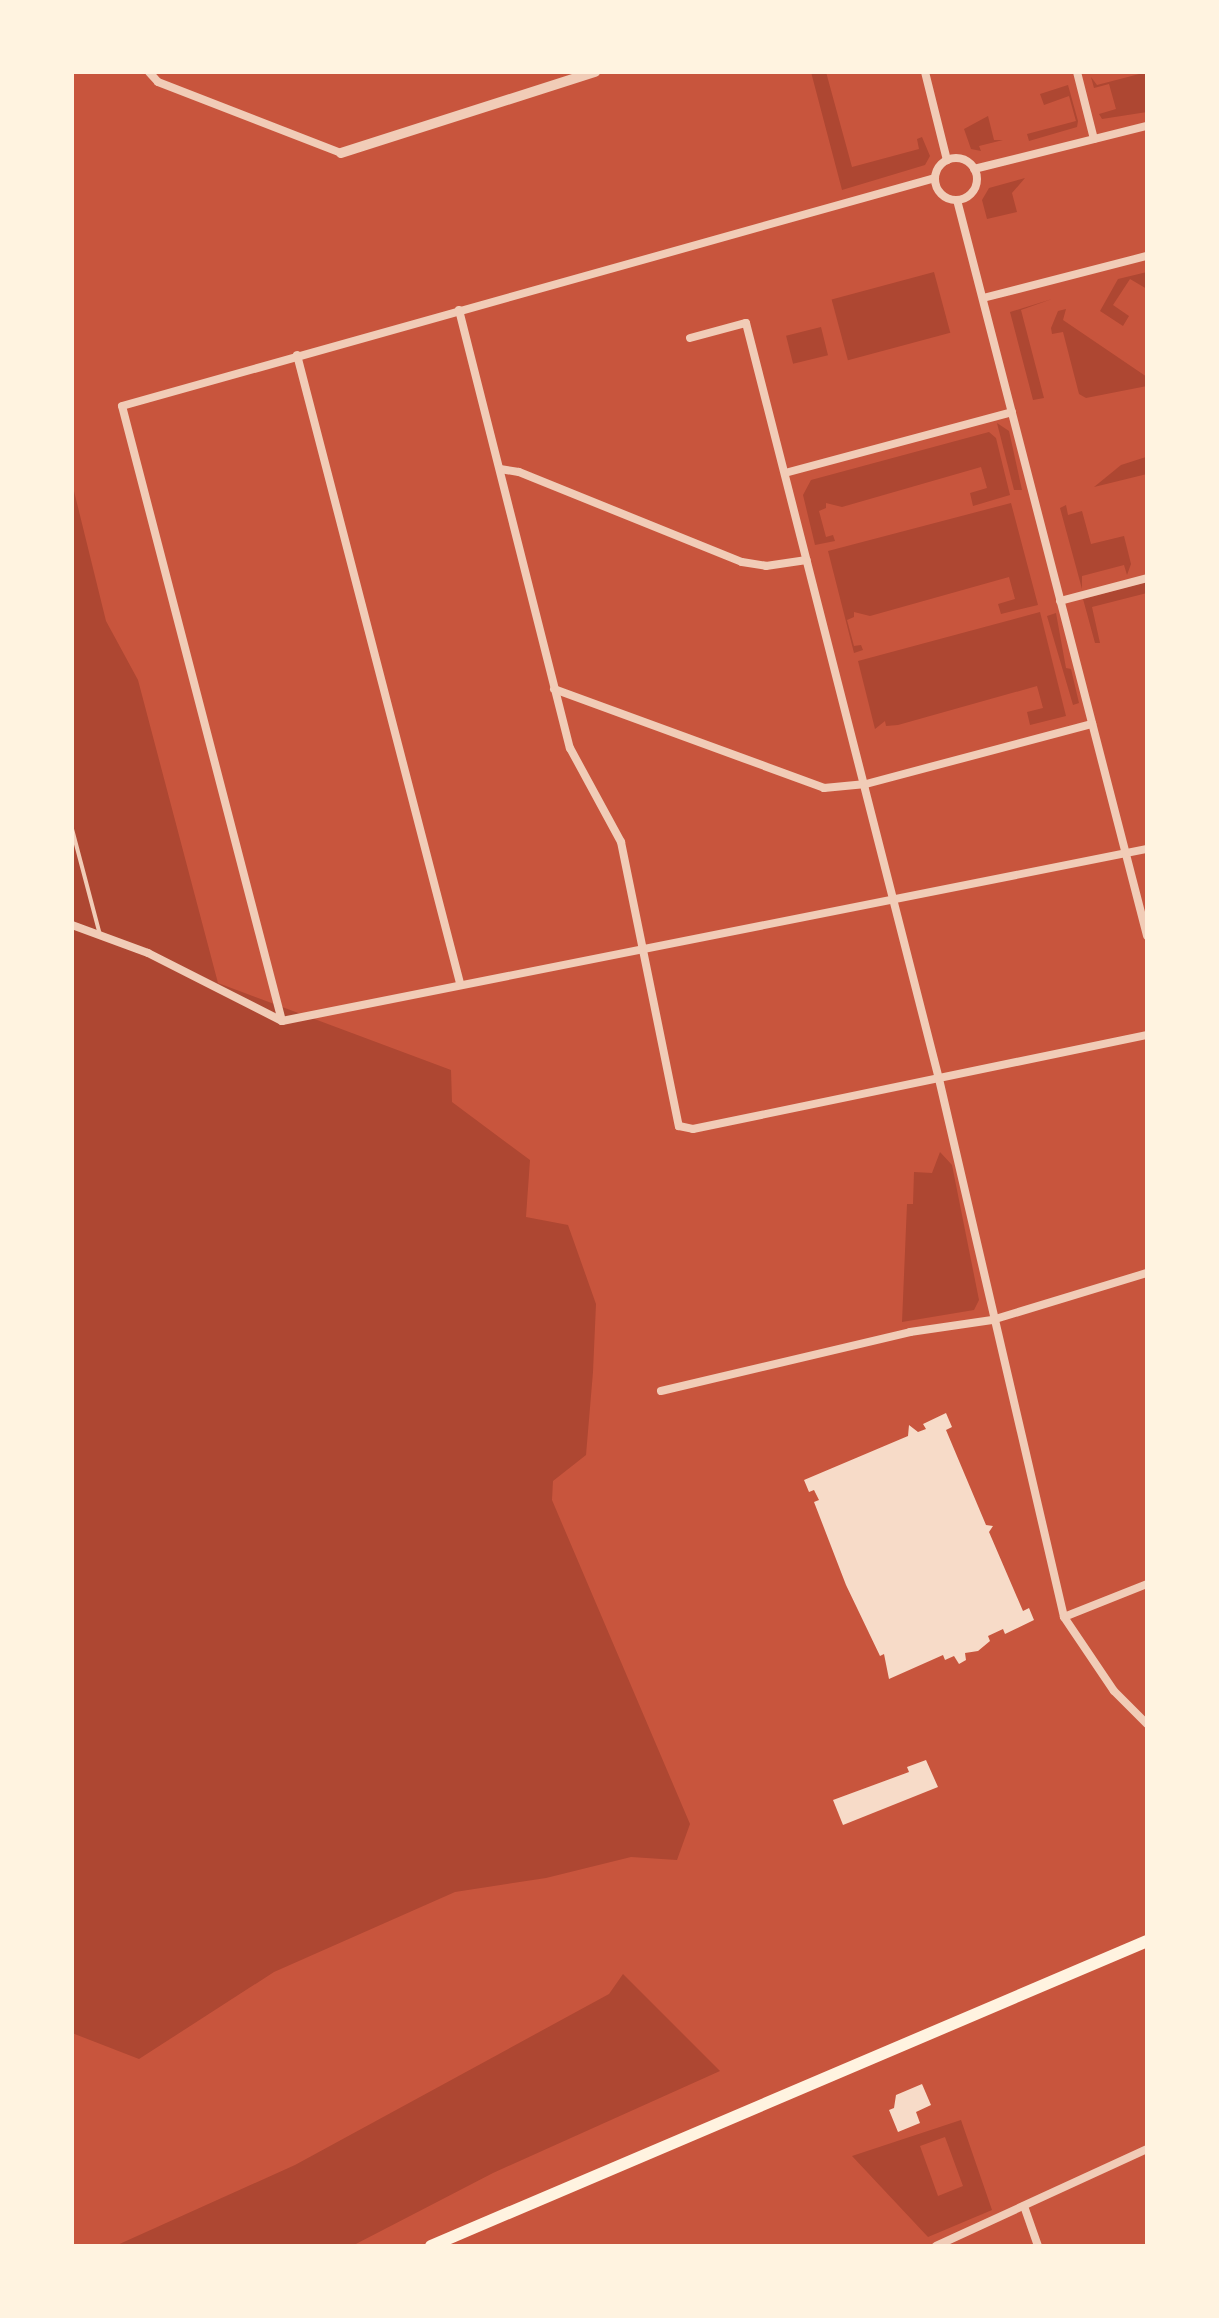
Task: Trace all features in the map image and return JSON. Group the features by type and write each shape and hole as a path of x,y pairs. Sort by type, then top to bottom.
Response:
{"main road":[{"path":"431,2246 1147,1941"}],"street":[{"path":"149,72 158,82 341,153 595,72"},
{"path":"282,1021 122,406 935,178 947,160 925,72"},
{"path":"1077,72 1094,139"},
{"path":"974,169 1147,126"},
{"path":"947,160 962,159 974,169 976,186 957,200"},
{"path":"935,178 943,196 957,200"},
{"path":"957,200 1147,936"},
{"path":"983,298 1147,256"},
{"path":"459,310 570,748 621,842 677,1119 686,1129 1147,1035"},
{"path":"690,338 746,323 895,899 1064,1617 1114,1691 1147,1724"},
{"path":"297,355 460,983"},
{"path":"785,473 1012,412"},
{"path":"500,469 519,472 742,562 766,566 807,560"},
{"path":"1060,601 1147,578"},
{"path":"554,689 812,785 866,784 1092,724"},
{"path":"72,925 148,953 282,1021 460,983 644,950 1147,849"},
{"path":"661,1391 883,1338 992,1320 1147,1273"},
{"path":"1064,1617 1147,1584"},
{"path":"936,2246 1147,2149"},
{"path":"1024,2206 1038,2246"}],"lane":[{"path":"72,829 101,938"}],"shaded area":[{"path":"811,72 826,72 852,167 919,149 917,139 922,137 930,156 925,165 842,190"},
{"path":"1147,72 1147,112 1102,119 1099,114 1116,109 1109,84 1094,88 1091,77 1097,85"},
{"path":"1068,85 1078,121 1077,127 1029,141 1027,134 1076,121 1069,96 1044,105 1040,94"},
{"path":"988,116 994,140 1003,140 979,146 981,151 971,149 964,129"},
{"path":"1025,178 1012,193 1017,212 987,219 982,200 989,188"},
{"path":"934,272 950,333 848,360 832,299"},
{"path":"1147,272 1147,289 1130,279 1113,305 1129,316 1123,326 1100,311 1118,279"},
{"path":"1052,299 1021,310 1044,398 1033,400 1010,312"},
{"path":"1066,309 1063,320 1147,377 1147,386 1086,398 1079,394 1063,332 1052,334 1051,328 1058,311"},
{"path":"821,327 828,355 793,364 786,336"},
{"path":"997,423 1009,431 1022,490 1014,490"},
{"path":"989,432 996,438 1010,495 973,506 970,493 987,488 981,467 842,507 826,503 826,508 819,511 826,537 833,535 835,541 815,545 803,495 811,480"},
{"path":"1146,457 1147,474 1094,487 1121,465"},
{"path":"72,483 106,621 138,680 218,983 451,1070 452,1102 530,1160 526,1217 568,1225 596,1304 593,1372 586,1455 553,1481 552,1500 690,1824 677,1860 631,1857 546,1878 455,1892 274,1972 139,2059 72,2033"},
{"path":"1011,503 1038,605 1001,614 998,604 1015,599 1009,577 870,616 854,612 854,617 847,620 854,646 861,645 863,650 854,653 828,551"},
{"path":"1066,505 1068,515 1082,511 1091,544 1124,536 1131,564 1127,575 1124,565 1082,576 1082,589 1060,508"},
{"path":"1147,582 1147,593 1092,607 1100,643 1095,643 1083,599"},
{"path":"1040,612 1066,716 1030,725 1027,712 1043,708 1037,686 898,725 886,726 885,721 875,729 858,661"},
{"path":"1056,613 1066,668 1071,669 1079,703 1073,705 1047,616"},
{"path":"940,1152 952,1165 979,1300 974,1310 902,1322 907,1204 913,1204 914,1172 932,1173"},
{"path":"623,1974 720,2071 493,2173 352,2246 115,2246 295,2165 609,1994"},
{"path":"961,2120 992,2210 928,2237 852,2156","holes":["945,2137 963,2186 938,2196 920,2146"]}],"building":[{"path":"946,1413 952,1427 946,1430 986,1525 993,1526 989,1532 1023,1611 1029,1608 1034,1620 1005,1634 1003,1629 988,1636 990,1641 978,1651 965,1653 966,1660 959,1664 954,1656 945,1660 943,1655 889,1679 884,1654 880,1656 846,1585 814,1502 819,1500 814,1490 809,1492 804,1480 908,1436 909,1425 918,1432 926,1429 923,1424"},
{"path":"926,1760 938,1787 843,1825 833,1800 909,1772 907,1767"},
{"path":"922,2084 931,2105 916,2112 920,2123 898,2132 889,2110 894,2108 896,2095"}]}
